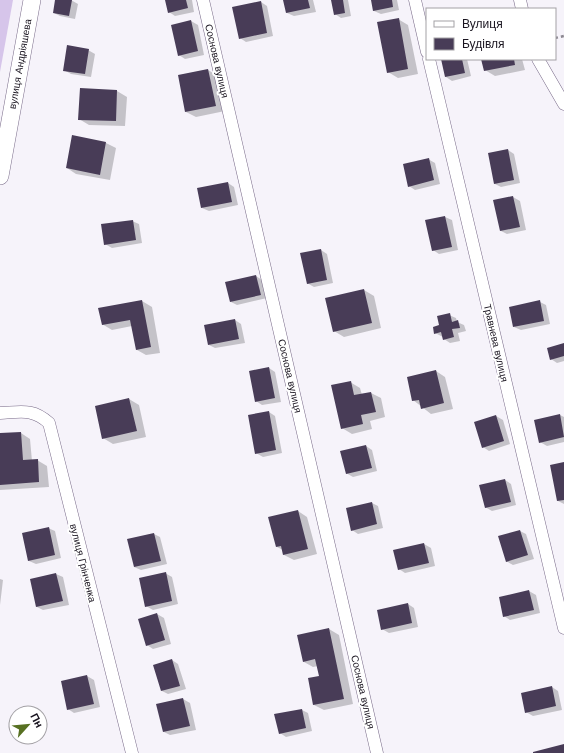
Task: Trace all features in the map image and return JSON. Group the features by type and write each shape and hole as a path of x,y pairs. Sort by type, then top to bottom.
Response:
{"street":[{"name":"вулиця Андріяшева","path":"0,176 32,0"},
{"name":"Соснова вулиця","path":"203,0 377,753"},
{"path":"415,0 426,48"},
{"name":"Травнева вулиця","path":"429,60 564,628"},
{"path":"539,60 564,104"},
{"name":"вулиця Грінченка","path":"0,413 29,411 36,413 49,423 132,753"}],"shaded area":[{"path":"0,0 13,0 0,72"}],"building":[{"path":"55,0 72,0 69,16 53,13"},
{"path":"165,0 186,0 188,8 168,13"},
{"path":"283,0 308,0 310,8 286,13"},
{"path":"331,0 343,0 345,13 334,15"},
{"path":"371,0 392,0 393,7 373,11"},
{"path":"261,1 267,33 239,39 232,7"},
{"path":"399,18 408,69 387,73 377,22"},
{"path":"191,20 198,51 178,56 171,25"},
{"path":"67,45 89,49 85,74 63,71"},
{"path":"441,60 462,60 465,73 445,77"},
{"path":"481,60 514,60 515,65 484,71"},
{"path":"208,69 216,106 185,112 178,75"},
{"path":"80,88 117,90 116,121 78,120"},
{"path":"72,135 106,142 100,175 66,168"},
{"path":"508,149 514,180 494,184 488,153"},
{"path":"429,158 434,180 408,187 403,164"},
{"path":"228,182 232,202 201,208 197,188"},
{"path":"513,196 520,227 500,231 493,200"},
{"path":"445,216 452,247 432,251 425,220"},
{"path":"133,220 136,240 104,245 101,224"},
{"path":"321,249 327,280 307,284 300,253"},
{"path":"256,275 261,295 230,302 225,282"},
{"path":"364,289 372,323 333,332 325,298"},
{"path":"142,300 151,347 136,350 130,320 102,325 98,308"},
{"path":"540,300 544,321 513,327 509,307"},
{"path":"450,313 452,322 458,320 460,328 452,329 454,337 443,340 441,332 434,334 433,327 439,325 437,316"},
{"path":"235,319 239,339 208,345 204,325"},
{"path":"564,343 564,356 550,360 547,348"},
{"path":"269,367 275,398 255,402 249,371"},
{"path":"436,370 444,403 421,409 419,400 412,401 407,377"},
{"path":"351,381 354,395 371,392 376,412 361,415 363,424 341,429 331,385"},
{"path":"129,398 137,431 102,439 95,406"},
{"path":"269,411 276,450 255,454 248,415"},
{"path":"560,414 564,437 539,443 534,420"},
{"path":"496,415 504,441 482,448 474,422"},
{"path":"21,432 23,460 38,459 39,482 0,485 0,433"},
{"path":"366,445 372,468 346,474 340,451"},
{"path":"564,462 564,500 557,501 550,465"},
{"path":"505,479 511,502 485,508 479,485"},
{"path":"372,502 377,524 351,531 346,508"},
{"path":"298,510 308,549 283,555 281,546 276,547 268,517"},
{"path":"49,527 55,555 28,561 22,533"},
{"path":"520,530 528,555 506,562 498,536"},
{"path":"154,533 161,561 134,567 127,539"},
{"path":"424,543 429,563 398,570 393,550"},
{"path":"166,572 172,601 145,607 139,578"},
{"path":"56,573 63,601 36,607 30,579"},
{"path":"529,590 534,610 503,617 499,597"},
{"path":"408,603 412,623 381,630 377,610"},
{"path":"157,613 165,640 146,646 138,619"},
{"path":"329,628 344,699 313,705 308,678 319,676 315,659 303,662 297,635"},
{"path":"172,659 180,686 161,691 153,665"},
{"path":"87,675 94,704 67,710 61,681"},
{"path":"552,686 556,706 525,713 521,693"},
{"path":"183,698 190,726 163,732 156,704"},
{"path":"302,709 306,728 279,734 274,714"},
{"path":"564,744 564,753 533,753 533,752"}]}
